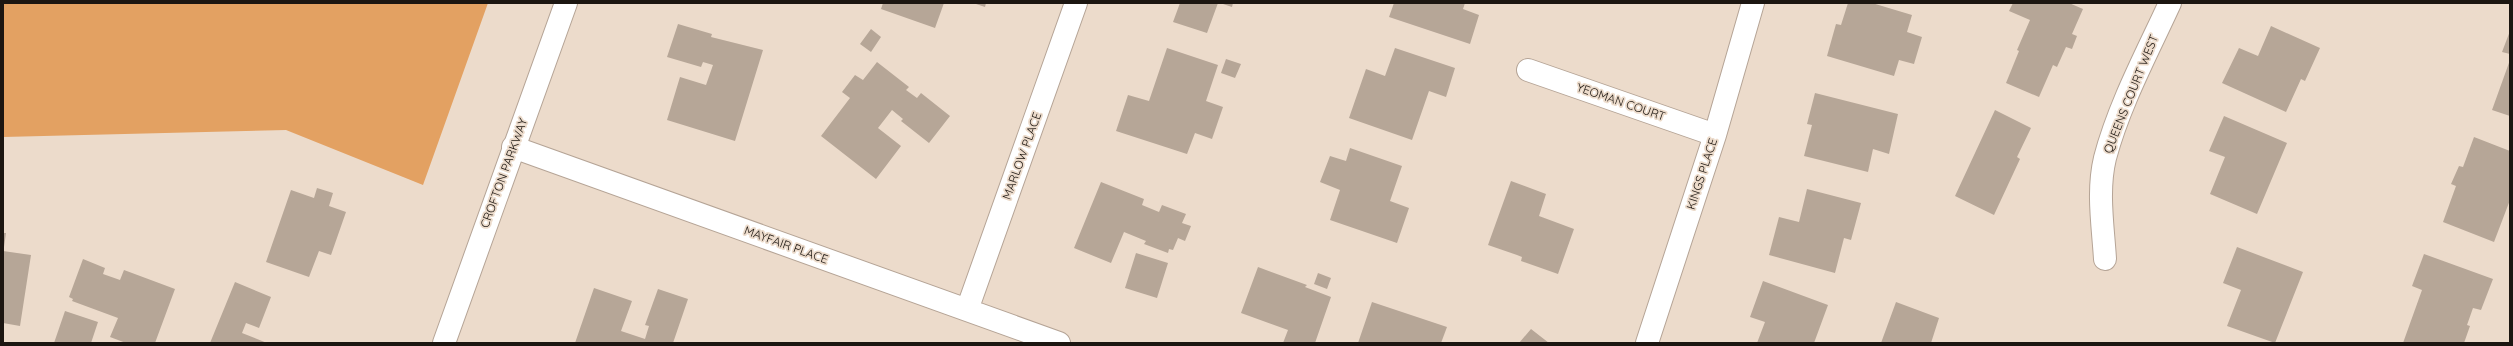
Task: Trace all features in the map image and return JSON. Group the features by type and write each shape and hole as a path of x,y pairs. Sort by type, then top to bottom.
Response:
{"street":[{"name":"CROFTON PARKWAY","path":"444,343 513,147 566,3"},
{"name":"MARLOW PLACE","path":"967,310 1076,3"},
{"name":"KINGS PLACE","path":"1648,343 1715,135 1753,3"},
{"name":"QUEENS COURT WEST","path":"2105,259 2101,191 2105,159 2121,114 2170,3"},
{"name":"YEOMAN COURT","path":"1528,70 1715,135"},
{"name":"MAYFAIR PLACE","path":"513,147 1059,343"}],"shaded area":[{"path":"3,3 488,3 423,185 286,130 3,137"}],"building":[{"path":"883,3 944,3 935,28 881,9"},
{"path":"973,3 986,3 985,7"},
{"path":"1180,3 1218,3 1207,33 1173,22"},
{"path":"1220,3 1233,3 1232,7"},
{"path":"1394,3 1465,3 1463,9 1479,15 1470,44 1389,17"},
{"path":"1848,3 1872,3 1912,15 1907,32 1922,37 1914,64 1899,60 1894,76 1827,56 1836,24 1841,25"},
{"path":"2013,3 2069,3 2083,9 2072,34 2077,36 2072,49 2066,47 2057,67 2053,65 2039,97 2006,83 2019,51 2017,50 2030,20 2009,11"},
{"path":"678,24 712,34 711,37 763,50 735,141 667,120 680,77 706,85 713,65 703,62 701,67 667,57"},
{"path":"2271,26 2320,48 2305,81 2301,79 2286,112 2222,83 2239,48 2258,56"},
{"path":"871,29 881,37 871,52 860,44"},
{"path":"2510,31 2510,54 2502,52"},
{"path":"1167,48 1218,65 1206,101 1223,107 1212,139 1195,133 1187,154 1116,131 1128,95 1149,101"},
{"path":"1395,48 1455,68 1446,97 1429,91 1412,140 1349,118 1366,69 1385,76"},
{"path":"1226,59 1241,64 1235,78 1221,73"},
{"path":"2510,60 2510,116 2492,110"},
{"path":"877,62 909,87 906,90 917,98 921,93 950,116 929,143 901,121 903,119 892,110 878,128 901,146 876,179 821,136 850,98 842,92 855,75 863,80"},
{"path":"1815,93 1898,114 1889,154 1873,149 1868,172 1804,156 1812,125 1807,124"},
{"path":"1995,110 2031,128 2017,157 2020,159 1994,215 1955,196"},
{"path":"2224,116 2287,143 2257,214 2210,194 2225,157 2209,151"},
{"path":"2474,137 2510,151 2510,200 2494,242 2443,222 2456,186 2451,184 2459,166 2463,167"},
{"path":"1350,148 1402,166 1390,201 1409,208 1397,243 1330,220 1340,190 1320,182 1330,156 1346,161"},
{"path":"1511,181 1546,194 1539,216 1574,229 1558,274 1521,261 1522,257 1488,245"},
{"path":"1101,182 1144,199 1142,205 1159,212 1162,205 1186,214 1182,223 1191,226 1185,241 1178,238 1173,250 1169,249 1168,253 1144,244 1146,241 1124,232 1111,263 1074,248"},
{"path":"317,188 333,193 329,206 346,212 331,255 319,251 309,277 266,262 291,190 314,198"},
{"path":"1807,189 1861,203 1851,240 1844,238 1835,273 1769,255 1779,217 1799,222"},
{"path":"3,233 6,233 4,247 3,247"},
{"path":"2237,247 2303,272 2275,343 2227,326 2241,290 2223,283"},
{"path":"3,251 31,255 20,326 3,323"},
{"path":"1136,253 1168,263 1157,298 1125,288"},
{"path":"2424,254 2493,279 2481,310 2473,308 2467,325 2470,326 2464,343 2403,343 2422,290 2412,286"},
{"path":"83,259 105,268 103,274 120,280 124,270 175,289 155,343 126,343 110,337 118,318 72,301 73,299 69,297"},
{"path":"1258,267 1307,285 1305,287 1331,297 1315,343 1283,343 1288,330 1241,313"},
{"path":"1318,273 1331,278 1327,289 1314,284"},
{"path":"1763,281 1828,305 1814,343 1757,343 1765,322 1750,317"},
{"path":"235,282 271,297 259,328 246,323 242,333 267,343 210,343"},
{"path":"594,288 632,301 621,331 645,339 649,326 645,325 658,289 688,299 673,343 575,343"},
{"path":"1372,302 1447,327 1441,343 1358,343"},
{"path":"1896,302 1939,318 1931,343 1881,343"},
{"path":"65,311 98,322 91,343 54,343"},
{"path":"1531,329 1549,343 1519,343"}]}
